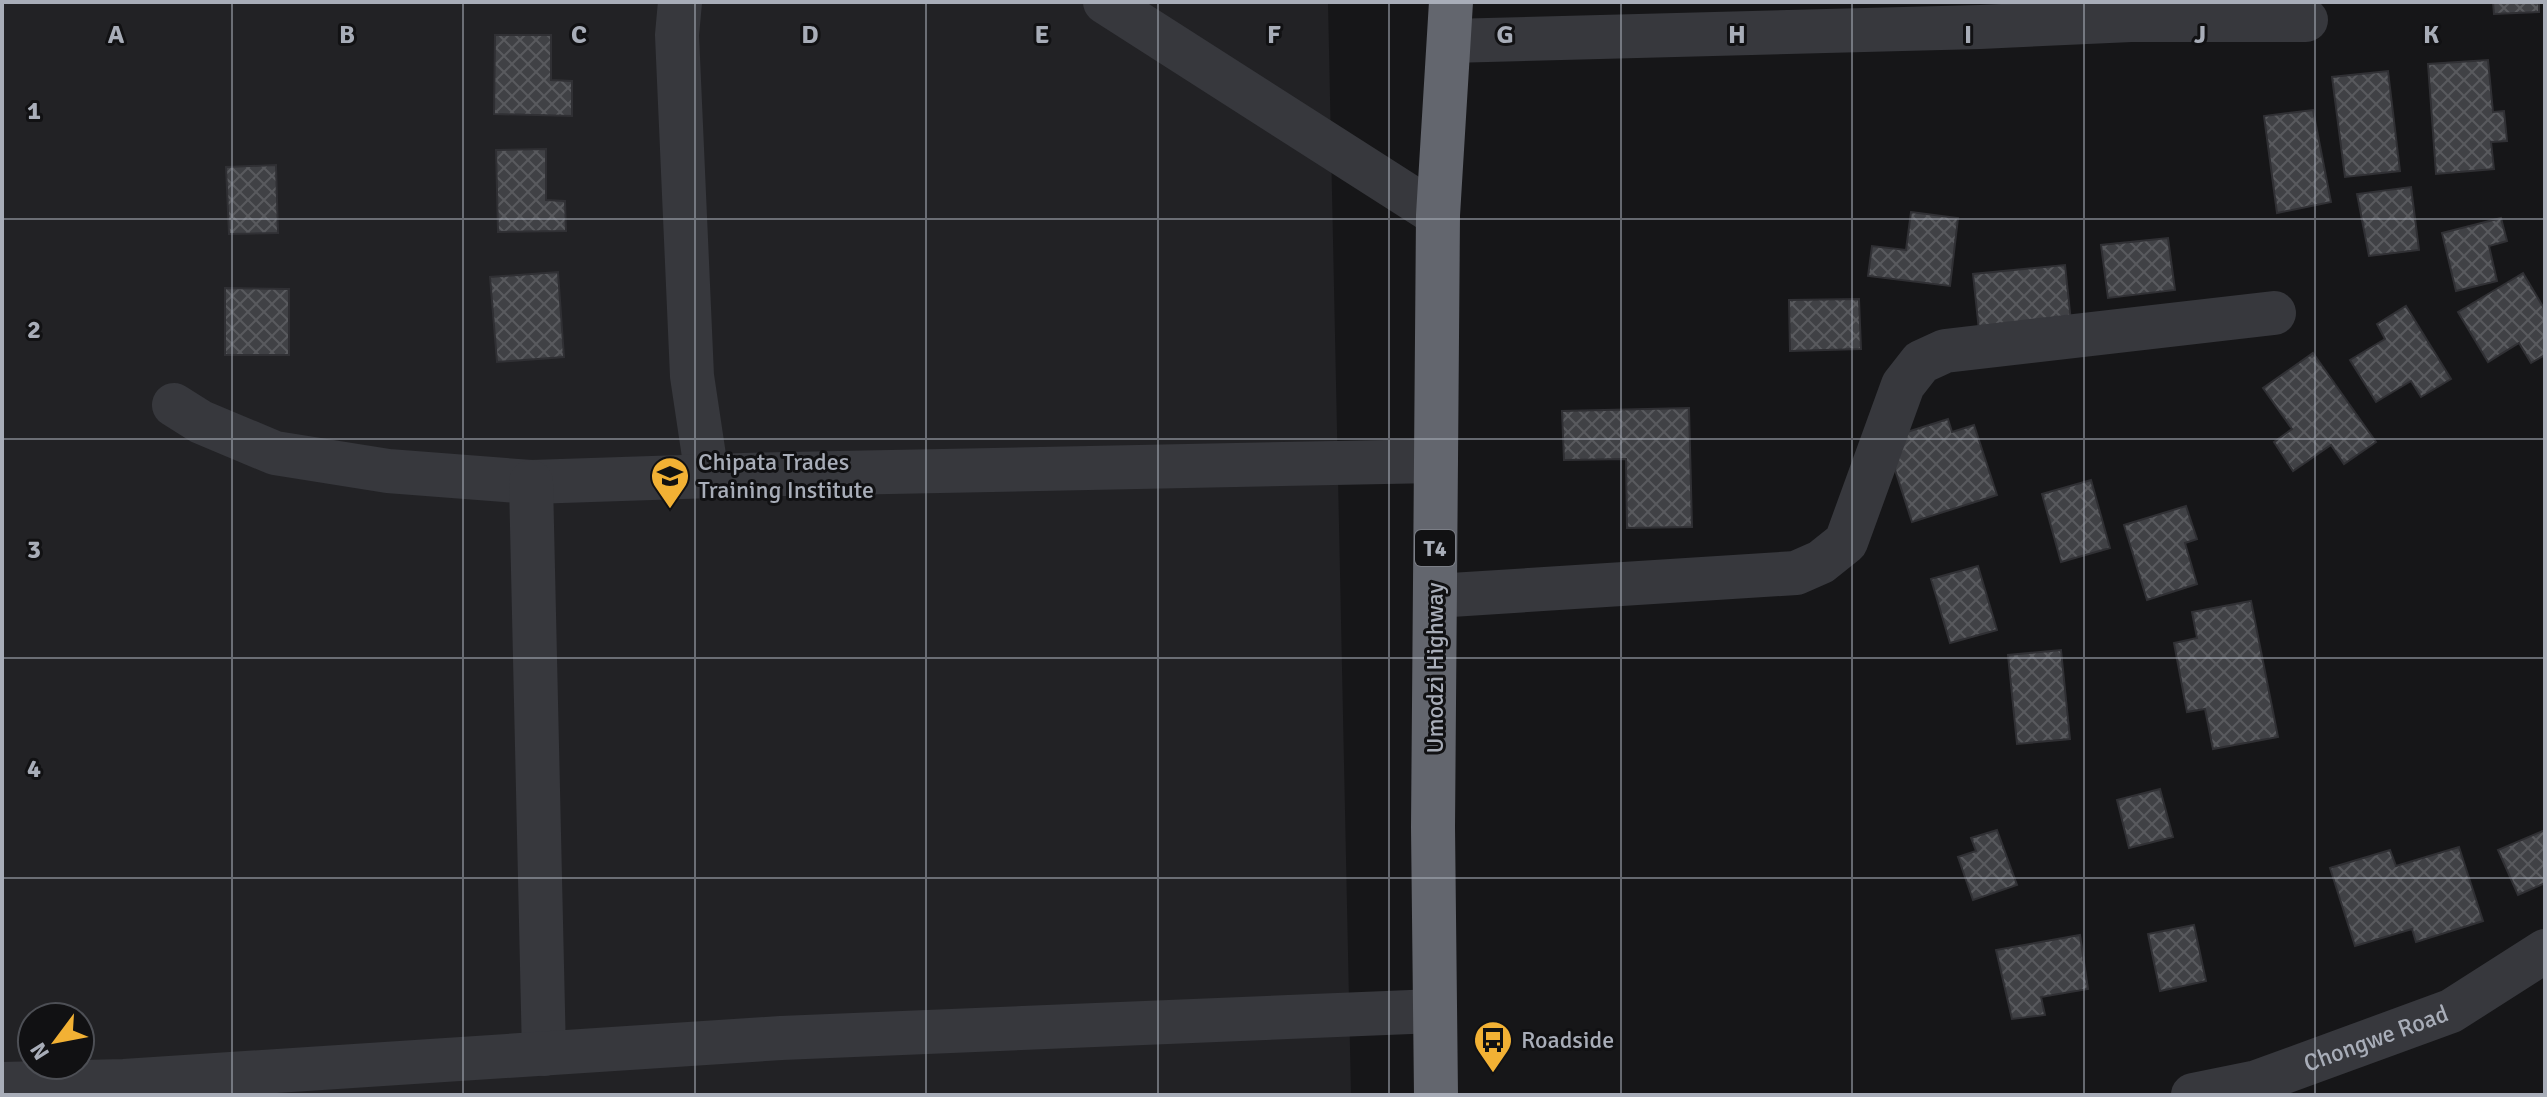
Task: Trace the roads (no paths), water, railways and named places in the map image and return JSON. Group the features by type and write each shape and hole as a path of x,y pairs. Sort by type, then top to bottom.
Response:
{"highway":[{"name":"Umodzi Highway","path":"1436,1095 1438,215 1450,22"}],"street":[{"path":"680,2 677,35 692,376 707,476"},
{"path":"1105,2 1438,215"},
{"path":"1450,22 1980,27 2131,20 2306,20"},
{"path":"1435,596 1796,573 1821,562 1846,542 1903,385 1921,362 1945,351 2274,313"},
{"path":"174,405 201,422 275,453 388,471 531,482 1436,461"},
{"path":"531,482 544,1054"},
{"name":"Chongwe Road","path":"2193,1095 2257,1082 2451,1011 2545,951"},
{"path":"2,1084 124,1081 796,1037 1435,1011"}],"place":[{"name":"Chipata Trades Training Institute","path":"670,510"},
{"name":"Roadside","path":"1493,1074"}]}
